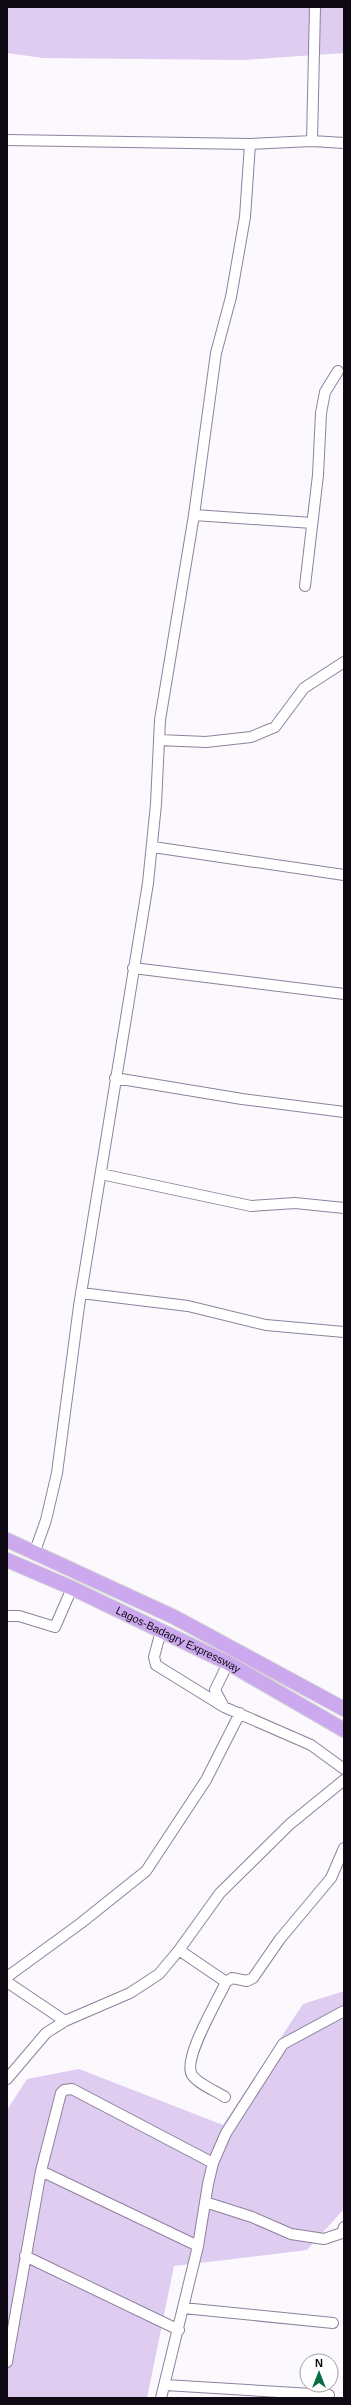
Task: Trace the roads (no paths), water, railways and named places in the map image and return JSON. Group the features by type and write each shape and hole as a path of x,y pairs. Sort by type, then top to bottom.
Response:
{"highway":[{"name":"Lagos-Badagry Expressway","path":"7,1540 35,1551 174,1617 344,1709"},
{"name":"Lagos-Badagry Expressway","path":"7,1560 72,1588 228,1664 344,1730"}],"street":[{"path":"312,141 315,7"},
{"path":"7,140 250,144 312,141 344,143"},
{"path":"35,1551 46,1520 57,1473 81,1293 153,847 160,720 194,514 216,353 231,297 245,217 250,144"},
{"path":"305,586 318,475 320,413 325,392 338,371"},
{"path":"194,514 312,524"},
{"path":"159,740 206,742 251,737 275,727 304,688 344,662"},
{"path":"153,847 344,875"},
{"path":"133,968 344,994"},
{"path":"115,1078 242,1099 344,1112"},
{"path":"101,1174 251,1206 295,1202 344,1208"},
{"path":"81,1293 188,1306 266,1325 344,1332"},
{"path":"7,1616 19,1616 56,1628 72,1588"},
{"path":"161,1631 154,1657 156,1665 224,1707 311,1745 344,1769"},
{"path":"224,1707 215,1690 228,1664"},
{"path":"7,1977 82,1923 146,1871 206,1780 240,1713"},
{"path":"7,2079 46,2033 65,2021 130,1993 159,1974 179,1950 220,1893 290,1824 344,1780"},
{"path":"225,2097 194,2078 191,2074 191,2054 226,1982 232,1978 247,1981 253,1978 280,1939 331,1878 344,1848"},
{"path":"179,1950 226,1982"},
{"path":"7,1982 65,2021"},
{"path":"161,2398 179,2330 198,2246 213,2163 226,2133 283,2044 344,2011"},
{"path":"7,2362 24,2256 41,2171 61,2093 68,2088 213,2163"},
{"path":"41,2171 198,2246"},
{"path":"205,2202 252,2217 291,2234 324,2239 342,2233 344,2227"},
{"path":"24,2256 179,2330"},
{"path":"183,2308 333,2323"},
{"path":"164,2385 329,2395"}]}
